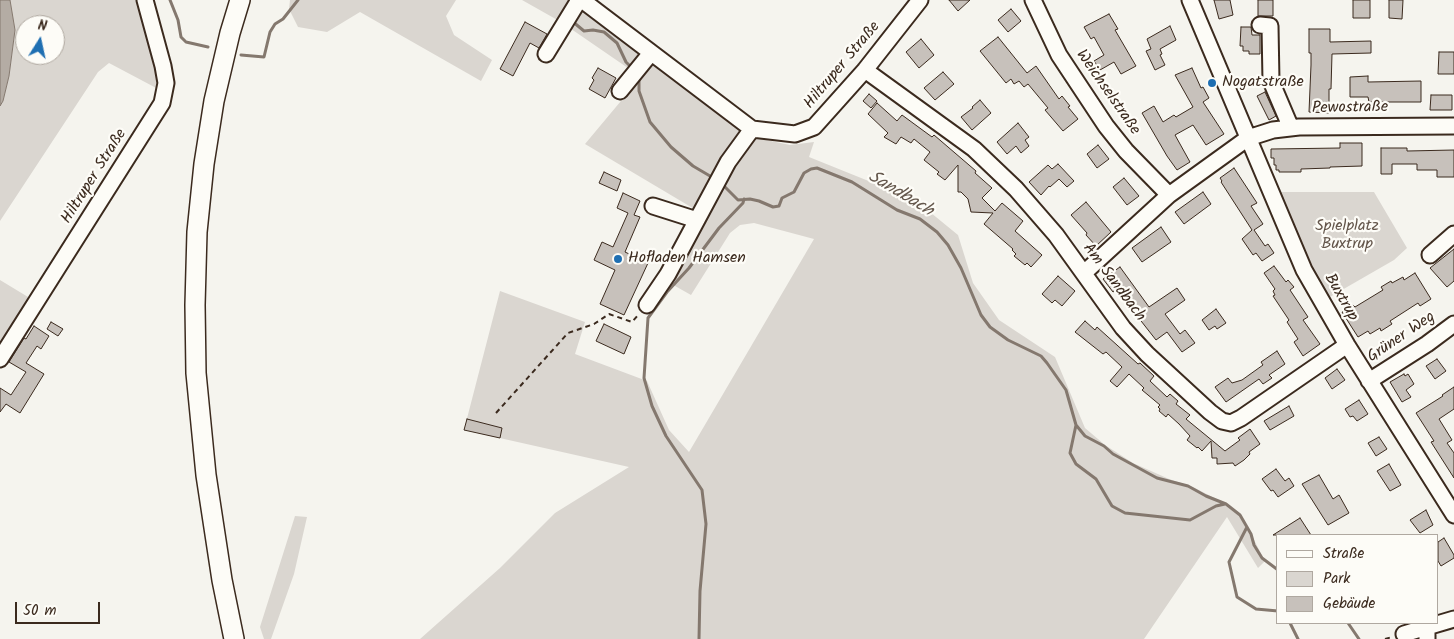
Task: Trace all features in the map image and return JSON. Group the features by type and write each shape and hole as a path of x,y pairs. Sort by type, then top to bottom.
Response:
{"main road":[{"path":"234,639 222,580 206,475 196,373 195,305 197,232 204,164 214,101 240,0"}],"street":[{"name":"Hiltruper Straße","path":"0,359 162,103 166,83 145,0"},
{"path":"546,54 580,0 752,129 728,162 668,274 647,305"},
{"name":"Hiltruper Straße","path":"752,129 795,134 814,128 866,70 920,0"},
{"name":"Weichselstraße","path":"1033,0 1059,55 1106,126 1126,151 1169,195"},
{"name":"Buxtrup","path":"1190,0 1304,270 1369,381 1454,515"},
{"path":"1260,25 1270,26 1271,81 1291,128"},
{"path":"620,91 651,53"},
{"name":"Am Sandbach","path":"866,70 974,149 1016,189 1056,235 1123,328 1141,348 1222,421 1231,423 1242,418 1347,345"},
{"name":"Pewostraße","path":"1248,138 1273,130 1291,128 1454,126"},
{"path":"1084,273 1169,195 1248,138"},
{"path":"653,206 697,220"},
{"path":"1430,254 1454,234"},
{"name":"Grüner Weg","path":"1369,381 1427,344 1454,324"},
{"path":"1404,634 1427,633 1454,619"}],"path":[{"path":"496,413 568,333 594,324 609,314 632,322 647,305"}],"green space":[{"path":"10,0 142,0 159,65 160,90 109,63 98,72 0,221 0,106 9,76 15,30"},
{"path":"290,0 456,0 446,16 454,35 492,60 481,81 360,12 327,32 298,27 289,9"},
{"path":"522,0 573,0 752,137 790,145 814,142 809,157 876,184 925,208 958,235 973,283 999,320 1055,357 1085,428 1105,445 1133,463 1193,487 1224,503 1241,515 1265,561 1258,568 1227,517 1144,639 420,639 500,568 555,513 629,467 464,430 500,291 585,322 575,354 647,381 669,430 689,452 814,239 754,223 740,225 730,233 691,295 668,282 696,210 585,144 641,77 561,22"},
{"name":"Spielplatz Buxtrup","path":"1280,192 1374,192 1407,248 1394,260 1328,298 1322,289"},
{"path":"0,280 33,300 0,353"},
{"path":"295,516 307,517 294,574 271,639 264,639 260,627"}],"shaded area":[{"path":"0,0 10,0 15,30 9,76 0,106"}],"building":[{"path":"949,0 970,0 958,11"},
{"path":"1214,0 1230,0 1233,15 1219,19"},
{"path":"1258,0 1273,0 1273,16 1258,16"},
{"path":"1353,0 1370,0 1370,18 1353,18"},
{"path":"1389,0 1403,0 1402,19 1389,18"},
{"path":"1011,9 1021,21 1008,32 998,20"},
{"path":"1109,14 1118,29 1115,30 1136,66 1121,74 1114,62 1100,70 1094,61 1104,55 1094,37 1091,39 1084,27"},
{"path":"525,22 547,34 539,48 530,43 513,76 500,69"},
{"path":"1170,26 1176,40 1160,49 1162,54 1160,55 1165,65 1155,70 1146,51 1151,49 1147,39"},
{"path":"1241,27 1251,27 1252,35 1260,35 1260,54 1249,54 1249,51 1243,51 1243,46 1240,46"},
{"path":"1309,29 1330,29 1330,42 1371,41 1371,53 1332,54 1329,113 1309,112 1311,53 1309,53"},
{"path":"998,37 1027,73 1036,66 1059,99 1062,96 1078,119 1063,131 1045,110 1048,108 1028,84 1024,87 1019,81 1014,84 1011,79 1006,83 980,51"},
{"path":"921,39 934,55 919,68 906,52"},
{"path":"1439,52 1454,52 1454,74 1438,74"},
{"path":"598,68 616,78 605,98 589,89 594,80 592,78"},
{"path":"1192,68 1201,88 1203,87 1209,98 1203,102 1224,134 1206,145 1193,125 1175,135 1190,162 1177,170 1142,113 1154,106 1163,122 1193,107 1175,75"},
{"path":"943,72 954,84 935,100 924,88"},
{"path":"1368,76 1368,82 1421,81 1421,102 1369,102 1368,97 1350,97 1350,77"},
{"path":"1265,92 1276,116 1269,120 1257,96"},
{"path":"869,94 877,101 871,108 863,101"},
{"path":"1431,95 1452,95 1452,110 1430,110"},
{"path":"980,100 991,113 972,130 961,117"},
{"path":"877,103 897,121 902,115 932,137 934,135 976,171 975,173 992,188 982,198 995,211 1002,203 1023,221 1015,231 1042,255 1031,267 1027,263 1025,265 1014,256 1016,254 1013,249 984,224 993,213 971,212 968,199 961,192 958,192 958,165 945,180 937,174 939,172 924,160 930,152 914,139 911,143 901,137 896,144 884,137 888,133 868,114"},
{"path":"1018,123 1029,137 1025,140 1029,146 1021,153 1016,146 1007,154 997,142"},
{"path":"1340,143 1362,143 1362,166 1301,169 1301,172 1279,172 1279,170 1276,170 1276,165 1274,165 1274,158 1271,158 1271,149 1340,148"},
{"path":"1098,145 1109,159 1097,168 1087,154"},
{"path":"1381,148 1407,148 1407,151 1454,150 1454,177 1437,177 1437,170 1417,170 1417,164 1392,164 1392,174 1381,174"},
{"path":"1058,164 1074,181 1067,187 1059,179 1041,195 1029,182 1048,165 1052,169"},
{"path":"1234,168 1257,203 1251,206 1263,224 1254,230 1265,246 1268,244 1274,253 1262,261 1256,253 1253,255 1242,239 1252,230 1221,182 1220,178"},
{"path":"604,172 621,180 617,191 599,183"},
{"path":"1124,178 1139,196 1127,205 1113,187"},
{"path":"1203,192 1211,204 1184,224 1175,212"},
{"path":"623,193 640,201 634,215 640,217 625,252 648,263 624,315 600,304 615,270 594,260 602,242 613,247 628,213 617,208"},
{"path":"1086,202 1111,232 1096,246 1071,215"},
{"path":"1161,227 1171,242 1142,262 1132,248"},
{"path":"1454,249 1454,281 1447,287 1430,268"},
{"path":"1274,266 1286,282 1288,280 1294,287 1290,290 1308,317 1303,320 1320,344 1303,356 1294,342 1298,339 1287,322 1289,320 1273,296 1275,295 1273,291 1275,289 1264,273"},
{"path":"1120,267 1149,307 1177,288 1185,300 1165,314 1180,334 1185,330 1195,343 1182,352 1167,332 1156,340 1134,312 1137,309 1124,291 1122,293 1119,288 1113,292 1103,279"},
{"path":"1415,273 1431,299 1420,306 1418,303 1390,321 1392,324 1381,331 1380,328 1370,334 1368,331 1358,337 1342,312 1353,305 1355,307 1383,290 1381,287 1391,281 1392,283 1403,277 1404,280"},
{"path":"1058,276 1075,291 1062,306 1055,300 1052,303 1042,294"},
{"path":"1216,309 1226,323 1217,329 1215,326 1209,330 1202,320"},
{"path":"1085,321 1095,330 1097,327 1154,376 1150,381 1167,397 1170,394 1178,401 1176,404 1190,415 1186,419 1225,451 1240,440 1238,438 1250,429 1260,444 1235,466 1233,463 1217,464 1217,458 1212,458 1211,441 1202,451 1187,440 1190,436 1168,414 1166,417 1159,411 1158,407 1160,405 1142,390 1144,388 1129,374 1117,387 1110,381 1122,367 1106,352 1103,354 1075,332"},
{"path":"51,322 63,329 58,336 47,329"},
{"path":"604,324 631,337 624,354 596,341"},
{"path":"34,326 49,336 41,349 37,346 26,363 44,374 20,413 6,404 0,412 0,388 11,395 26,372 9,362"},
{"path":"1277,351 1285,364 1269,375 1272,378 1263,384 1259,379 1226,402 1215,387 1228,378 1232,383 1242,380 1263,365 1261,362"},
{"path":"1437,359 1446,371 1435,379 1426,366"},
{"path":"1337,369 1345,380 1332,389 1325,378"},
{"path":"1404,374 1405,376 1408,374 1414,384 1406,390 1411,397 1402,402 1390,382"},
{"path":"1454,387 1454,409 1439,419 1452,440 1447,443 1454,453 1454,478 1431,442 1434,441 1416,413"},
{"path":"1359,400 1368,414 1357,421 1353,416 1350,417 1345,409"},
{"path":"1289,406 1294,416 1270,430 1264,421"},
{"path":"467,419 502,428 500,438 464,430"},
{"path":"1379,437 1387,449 1376,456 1368,443"},
{"path":"1389,464 1401,485 1390,491 1377,471"},
{"path":"1276,469 1285,481 1289,478 1294,486 1278,497 1262,479"},
{"path":"1319,475 1333,499 1339,495 1349,513 1328,525 1302,484"},
{"path":"1426,510 1433,525 1420,533 1410,520"},
{"path":"1300,518 1310,534 1276,534 1273,535"},
{"path":"1444,538 1454,555 1454,558 1441,566 1439,563 1439,541"}],"waterway":[{"name":"Sandbach","path":"170,0 178,20 181,37 186,42 208,47"},
{"name":"Sandbach","path":"241,55 264,57 270,32 275,24 283,19 298,0"},
{"name":"Sandbach","path":"572,21 584,31 604,32 617,43 626,62 633,69"},
{"name":"Sandbach","path":"639,76 639,91 650,122 671,147 693,166 710,176"},
{"name":"Sandbach","path":"721,183 738,200 750,199 773,207 779,206 782,198 794,192 804,173 817,168 852,182 897,210 920,219 937,232 948,245 961,268 981,315 990,327 1008,340 1041,356 1047,363 1066,390 1076,425 1085,436 1157,478 1188,486 1226,504 1240,515 1262,558 1276,568"},
{"path":"699,639 700,591 706,524 702,490 666,436 652,406 644,378 648,318 719,228 743,203 744,199"},
{"name":"Sandbach","path":"1076,425 1070,453 1076,464 1096,479 1112,506 1125,513 1190,520 1216,506 1225,504"},
{"name":"Sandbach","path":"1247,527 1229,562 1237,597 1256,609 1276,611"},
{"name":"Sandbach","path":"1290,624 1298,639"},
{"name":"Sandbach","path":"1349,624 1359,639"}],"place":[{"name":"Nogatstraße","path":"1212,83"},
{"name":"Hofladen Hamsen","path":"618,259"}]}
